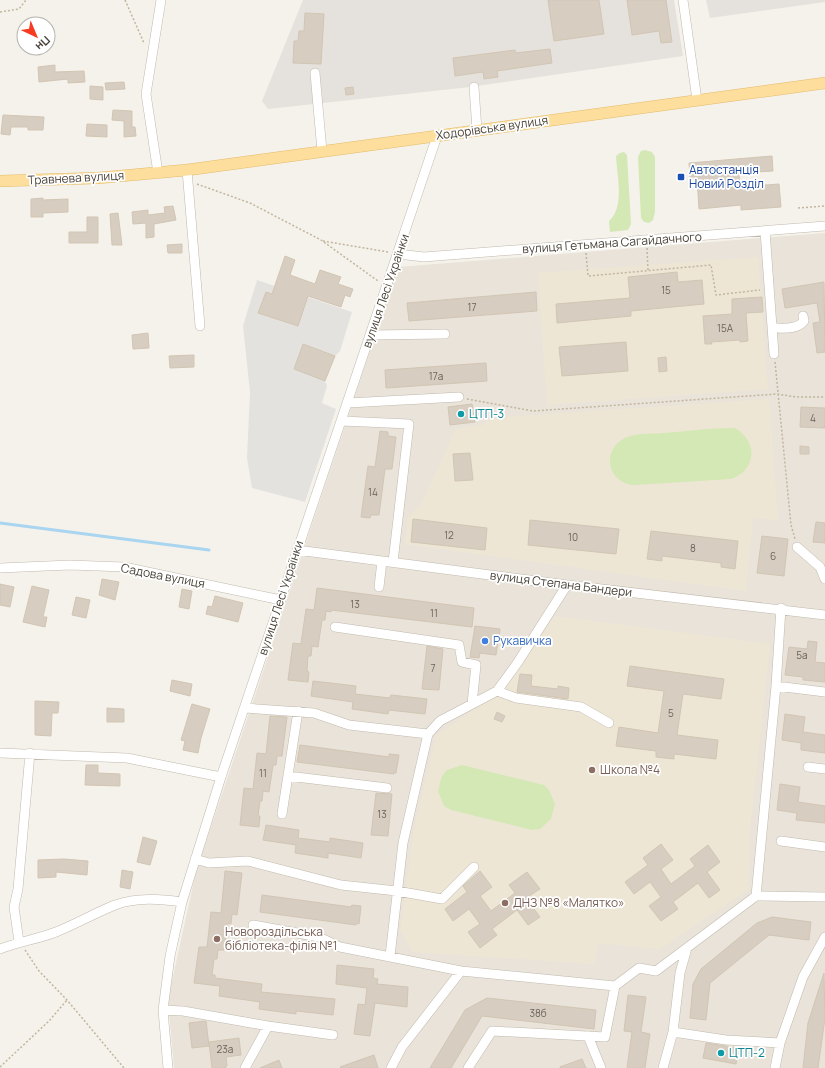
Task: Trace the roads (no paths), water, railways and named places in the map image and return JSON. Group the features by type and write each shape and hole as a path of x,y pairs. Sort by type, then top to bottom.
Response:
{"main road":[{"name":"Ходорівська вулиця","path":"155,173 188,175 322,151 825,83"},
{"name":"Травнева вулиця","path":"0,181 98,178 155,173"}],"street":[{"path":"155,173 146,94 161,0"},
{"path":"684,0 697,100"},
{"path":"314,73 322,151"},
{"path":"474,87 477,130"},
{"name":"вулиця Лесі Українки","path":"168,1068 163,1010 170,956 182,902 217,776 245,708 279,599 342,421 437,136"},
{"path":"188,175 200,326"},
{"name":"вулиця Гетьмана Сагайдачного","path":"398,254 424,257 586,246 825,226"},
{"path":"765,231 774,354"},
{"path":"772,328 791,328 800,325 804,321 803,316"},
{"path":"371,335 445,334"},
{"path":"348,403 460,397"},
{"path":"342,421 409,424 393,562"},
{"path":"797,546 820,567 825,579"},
{"name":"вулиця Степана Бандери","path":"297,550 567,585 781,608 825,615"},
{"path":"379,587 382,561"},
{"name":"Садова вулиця","path":"0,568 70,565 124,567 279,599"},
{"path":"390,956 403,843 428,734 440,721 497,691 518,662 567,585"},
{"path":"756,896 776,686 781,608"},
{"path":"335,627 459,645 462,662 476,665 472,704"},
{"path":"776,686 825,692"},
{"path":"497,691 516,698 581,707 609,723"},
{"path":"245,708 314,712 349,725 428,734"},
{"path":"282,814 298,712"},
{"path":"0,753 127,758 217,776"},
{"path":"19,942 14,907 18,888 30,754"},
{"path":"808,767 825,769"},
{"path":"288,776 387,788"},
{"path":"781,841 825,847"},
{"path":"195,859 209,863 248,861 341,885 397,891 442,899 474,867"},
{"path":"468,1068 492,1031 605,1037 615,986 639,968 656,971 756,896 825,897"},
{"path":"0,949 55,932 116,905 137,900 155,899 182,902"},
{"path":"253,925 319,937 340,947 461,971 615,986"},
{"path":"776,1068 780,1043 803,977 825,938"},
{"path":"663,1068 673,1032 680,973 687,948"},
{"path":"391,1068 402,1047 461,971"},
{"path":"163,1010 183,1011 268,1026 333,1035"},
{"path":"245,1068 268,1026"},
{"path":"673,1032 726,1040 780,1043"},
{"path":"588,1036 601,1068"}],"waterway":[{"path":"0,523 209,550"}],"place":[{"name":"Автостанція Новий Розділ","path":"681,177"},
{"name":"ЦТП-3","path":"461,414"},
{"name":"Рукавичка","path":"485,641"},
{"name":"Школа №4","path":"592,770"},
{"name":"ДНЗ №8 «Малятко»","path":"505,903"},
{"name":"Новороздільська бібліотека-філія №1","path":"217,939"},
{"name":"ЦТП-2","path":"721,1053"}]}
